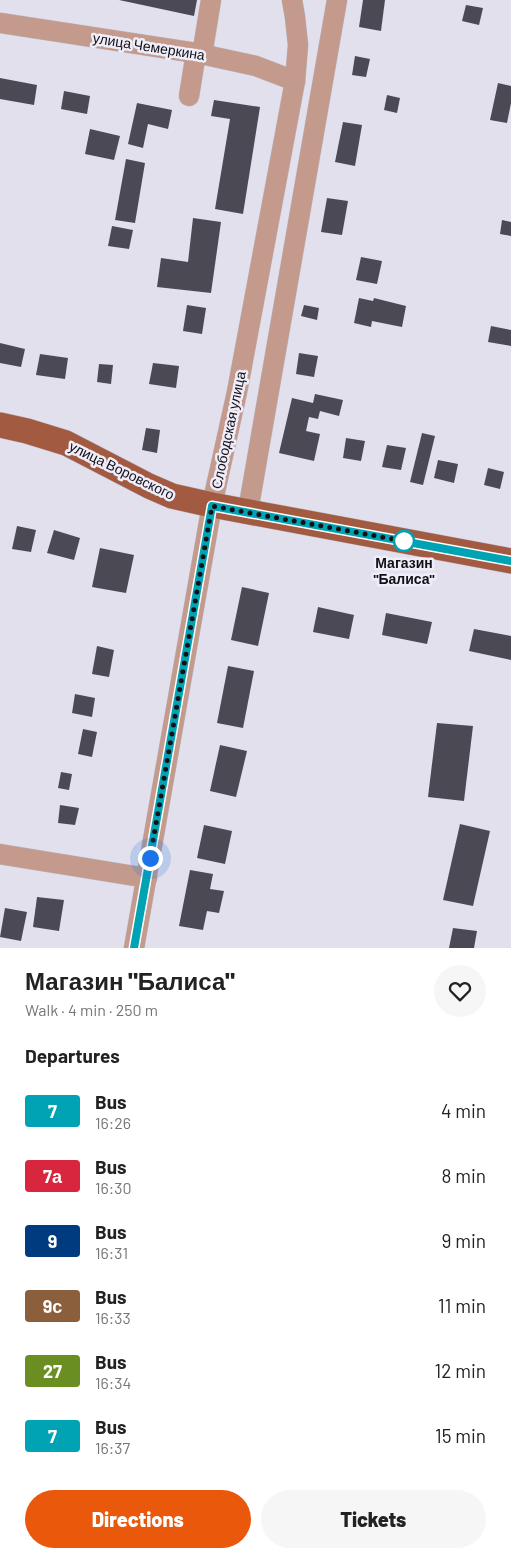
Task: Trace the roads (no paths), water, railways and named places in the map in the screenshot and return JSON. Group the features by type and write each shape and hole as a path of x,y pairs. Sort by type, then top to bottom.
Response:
{"main road":[{"name":"улица Воровского","path":"0,425 66,443 172,496 212,506 248,511 511,561"}],"street":[{"path":"189,96 211,0"},
{"name":"Слободская улица","path":"134,948 212,506 237,392 295,74 298,45 292,0"},
{"path":"248,511 337,0"},
{"name":"улица Чемеркина","path":"0,23 199,54 295,74 324,72"},
{"path":"237,392 268,398"},
{"path":"0,854 147,878"}],"place":[{"name":"Магазин \"Балиса\"","path":"404,541"}]}
